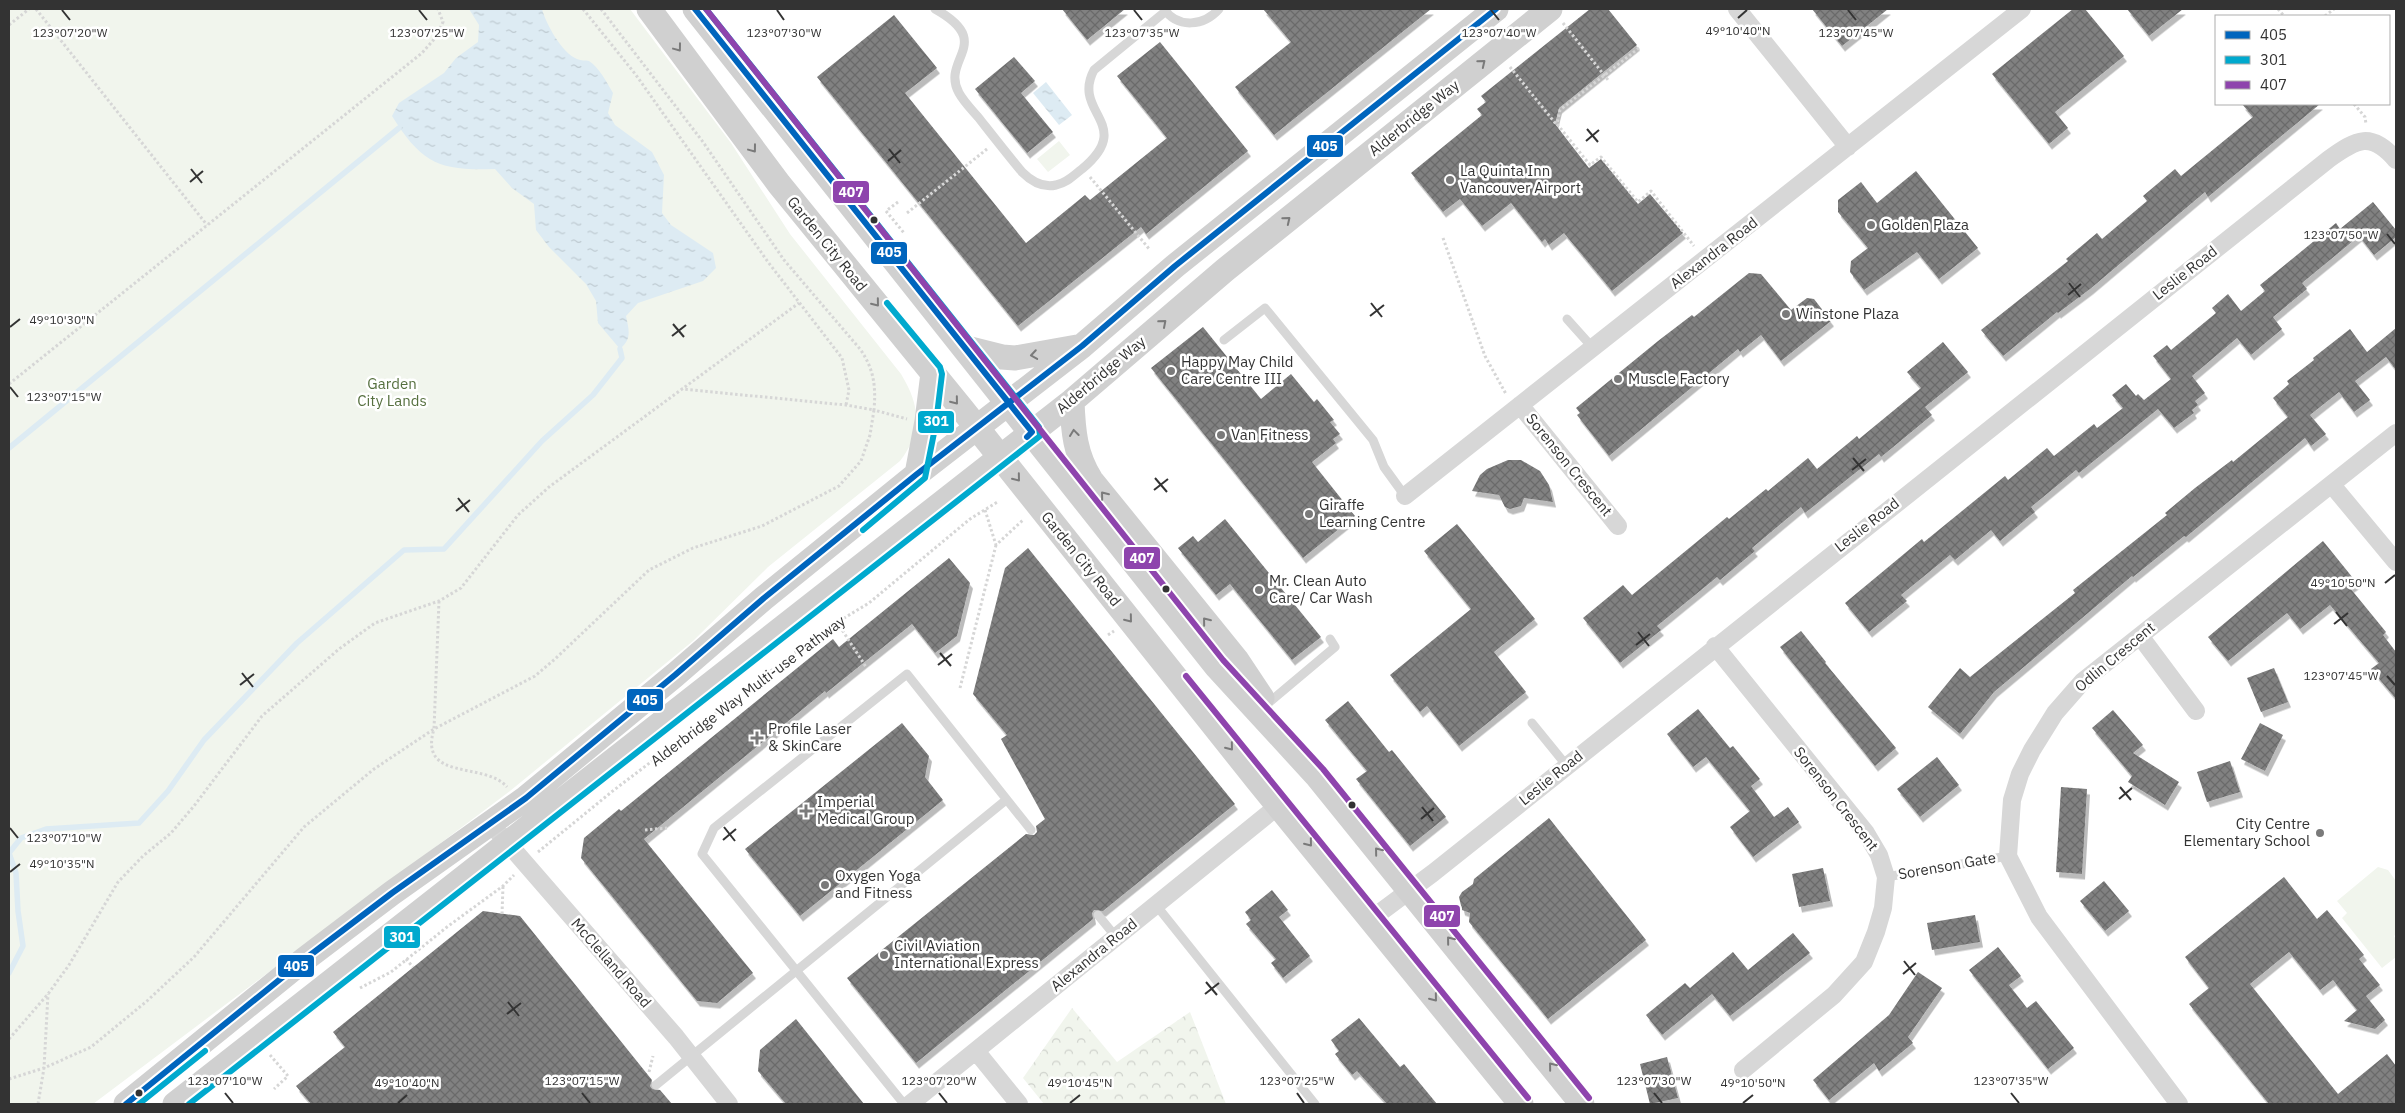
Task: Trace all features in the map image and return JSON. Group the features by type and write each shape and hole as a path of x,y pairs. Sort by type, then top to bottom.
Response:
{"main road":[{"name":"Garden City Road","path":"649,9 779,184 1278,806 1521,1104"},
{"path":"695,9 966,348 1216,666 1262,708"},
{"path":"126,1104 305,959 392,893 491,824 533,792 675,675 764,598 917,474 1082,346 1175,266 1496,9"},
{"name":"Alderbridge Way","path":"175,1104 1072,401 1225,270 1556,15"},
{"path":"966,348 1002,357 1015,358 1082,346"},
{"path":"917,474 927,421 933,374"},
{"path":"1072,401 1074,436 1081,464 1091,480 1236,659 1262,708 1288,743 1409,889 1582,1104"}],"street":[{"path":"1737,9 1848,147"},
{"name":"Alexandra Road","path":"1405,496 2022,9"},
{"path":"2369,139 2379,144 2396,160"},
{"name":"Leslie Road","path":"1370,920 1409,889 1433,873 1715,646 2329,159 2357,141 2369,139"},
{"name":"Sorenson Crescent","path":"1520,405 1618,526"},
{"name":"Odlin Crescent","path":"2008,856 2012,800 2020,774 2032,750 2055,713 2083,681 2396,433"},
{"path":"2332,485 2396,562"},
{"path":"2140,636 2196,711"},
{"name":"Sorenson Crescent","path":"1715,646 1866,833 1879,855 1886,877 1883,908 1864,962 1834,994 1743,1070"},
{"name":"Alexandra Road","path":"910,1104 1278,806"},
{"name":"McClelland Road","path":"491,824 729,1104"},
{"path":"2008,856 2038,917 2179,1104"},
{"path":"976,1051 1020,1104"}],"lane":[{"path":"935,9 951,18 959,27 965,45 955,74 959,93 1022,172 1037,183 1046,186 1067,182 1101,150 1105,132 1097,112 1090,101 1088,82 1100,65 1165,10 1174,18 1194,24 1213,16 1219,9"},
{"path":"1224,340 1265,308 1373,440 1384,467 1405,496"},
{"path":"1567,319 1593,348"},
{"path":"1262,708 1335,647 1330,639"},
{"path":"904,1104 702,854 714,828 907,674 1031,830"},
{"path":"1532,723 1567,766"},
{"path":"656,1085 1006,800"},
{"name":"Sorenson Gate","path":"1886,877 2008,856"},
{"path":"1156,904 1314,1104"},
{"path":"1098,915 1116,937"}],"path":[{"path":"9,25 29,9"},
{"path":"36,9 207,224"},
{"path":"9,384 422,53 436,36 443,22 438,9"},
{"path":"583,9 636,75 799,303 842,358 849,390 846,404"},
{"path":"9,1079 44,1068 91,1047 147,1001 194,958 304,827 374,769 434,729 535,676 556,659 649,570 693,548 762,526 839,486 861,461 870,435 874,410 874,377 870,364 860,349 784,260 703,142 601,9"},
{"path":"1556,15 1608,80"},
{"path":"1557,124 1560,110 1639,48"},
{"path":"1508,64 1590,165 1601,157 1638,202 1651,191 1695,246"},
{"path":"2355,105 2365,117 2369,139"},
{"path":"907,213 997,141"},
{"path":"1083,168 1150,250"},
{"path":"898,202 886,211 904,233"},
{"path":"1443,238 1485,356 1508,397 1520,405"},
{"path":"9,1039 48,994 69,965 118,882 143,856 171,833 262,716 339,649 375,623 439,601 462,588 518,515 548,486 799,303"},
{"path":"682,389 846,404 913,420"},
{"name":"Alderbridge Way Multi-use Pathway","path":"545,844 837,622 869,603 970,520 999,502"},
{"path":"960,688 996,545 985,510"},
{"path":"996,545 1023,520"},
{"path":"439,601 434,729 430,743 434,753 445,765 492,776 501,780 510,791"},
{"path":"837,622 866,667"},
{"path":"645,830 667,828"},
{"path":"359,989 391,972 504,885 502,914"},
{"path":"406,959 413,967"},
{"path":"38,1104 44,1068 48,994"},
{"path":"262,1060 277,1048"},
{"path":"270,1054 288,1076 274,1090"},
{"path":"647,1073 650,1071 653,1056"}],"green space":[{"name":"Garden City Lands","path":"9,9 630,9 731,143 790,234 901,374 912,396 916,418 913,439 900,461 768,567 693,641 510,791 93,1104 9,1104"},
{"path":"1059,141 1070,155 1048,172 1037,159"},
{"path":"2378,867 2388,870 2396,881 2396,934 2394,936 2396,940 2396,957 2382,968 2342,918 2347,913 2337,901"},
{"path":"1072,1008 1117,1062 1190,1012 1226,1104 1044,1104 1023,1078"}],"water":[{"path":"469,9 542,9 551,30 566,51 577,59 589,61 605,80 613,93 608,113 615,125 652,152 664,175 662,213 671,225 713,253 716,268 703,281 638,303 626,316 629,330 628,338 620,349 598,323 596,301 586,284 549,247 536,230 534,204 512,188 495,169 460,168 446,166 434,161 413,145 392,116 399,103 444,73 456,58 478,42 479,25"},
{"path":"1046,82 1072,115 1059,125 1033,93"}],"building":[{"path":"1062,9 1125,9 1087,40"},
{"path":"1263,9 1431,9 1274,135 1235,87 1291,42"},
{"path":"1590,9 1608,9 1637,45 1559,108 1555,124 1589,168 1601,159 1638,204 1650,194 1683,233 1612,291 1564,233 1549,245 1545,239 1542,242 1511,203 1482,226 1460,199 1443,212 1411,173 1482,115 1477,109 1486,102 1481,96"},
{"path":"1812,9 1888,9 1842,46"},
{"path":"2073,9 2085,9 2124,56 2055,112 2068,128 2049,144 1992,74"},
{"path":"2127,9 2183,9 2149,36"},
{"path":"894,15 937,68 905,93 1026,243 1085,195 1090,200 1167,138 1117,76 1160,42 1248,151 1146,234 1141,227 1018,326 817,77"},
{"path":"1014,57 1035,81 1021,93 1053,132 1027,153 975,89"},
{"path":"2243,105 2319,105 2208,197 2205,192 2090,289 2057,312 2003,356 1981,330 2068,261 2066,259 2097,233 2102,239 2147,201 2143,196 2175,169 2181,176 2253,117"},
{"path":"1916,171 1978,248 1939,279 1917,252 1864,290 1850,272 1851,261 1868,248 1838,212 1838,200 1861,182 1877,203"},
{"path":"2373,202 2396,230 2396,237 2374,255 2359,236 2302,283 2307,289 2273,317 2282,329 2251,355 2237,338 2192,376 2205,393 2195,401 2198,405 2192,410 2194,413 2174,428 2158,409 2079,473 2076,470 2031,507 2035,512 2000,541 1991,530 1955,560 1950,555 1901,595 1907,601 1869,632 1845,603 1922,539 1924,542 2005,476 2008,480 2047,448 2054,456 2094,424 2097,428 2123,408 2112,395 2126,384 2136,396 2138,394 2144,400 2171,379 2153,356 2167,345 2171,350 2216,313 2212,308 2228,294 2241,311 2265,291 2260,285 2336,223 2340,229"},
{"path":"1749,273 1761,274 1791,310 1807,298 1814,299 1831,321 1781,361 1761,335 1740,352 1738,349 1609,456 1577,415 1580,413 1576,408 1658,341 1692,315 1694,317"},
{"path":"1203,327 1261,399 1291,374 1314,402 1317,399 1334,420 1330,422 1340,434 1333,439 1336,443 1312,462 1355,516 1303,558 1151,368"},
{"path":"2396,328 2396,370 2386,357 2355,381 2370,400 2354,412 2339,392 2310,415 2326,434 2311,446 2305,438 2186,537 2184,536 2132,576 1994,692 1960,734 1928,707 1960,668 1970,677 2075,593 2073,590 2167,515 2165,513 2195,488 2232,460 2233,462 2288,417 2273,398 2289,384 2287,381 2314,360 2313,358 2350,329 2367,352"},
{"path":"1943,342 1968,372 1925,407 1932,415 1881,457 1879,454 1805,513 1801,507 1752,548 1755,551 1720,580 1717,577 1657,626 1661,630 1620,663 1583,618 1623,585 1632,595 1727,517 1729,519 1766,489 1768,491 1808,458 1817,469 1857,436 1859,439 1921,388 1907,372"},
{"path":"1508,460 1521,460 1540,471 1549,485 1553,502 1524,498 1521,506 1510,509 1505,507 1499,495 1472,491 1480,475 1487,469"},
{"name":"Mr. Clean Auto Care/ Car Wash","path":"1225,519 1321,637 1292,660 1230,584 1216,595 1178,548 1193,536 1198,542"},
{"path":"1457,524 1535,619 1494,652 1526,692 1459,746 1427,706 1420,712 1390,675 1471,609 1424,551"},
{"path":"2323,541 2357,583 2350,588 2386,632 2383,635 2396,652 2396,699 2371,669 2379,663 2330,605 2300,629 2287,613 2228,661 2208,637"},
{"path":"1028,548 1235,804 1103,911 1094,910 1092,913 1093,919 916,1063 847,978 1026,834 1034,835 1037,832 1036,826 1045,819 1001,739 1007,735 973,694 1005,568"},
{"path":"949,558 970,583 957,636 935,653 912,624 826,693 825,691 644,839 753,973 717,1003 697,1001 581,858 584,838 619,809 621,811 833,639 839,647"},
{"path":"1801,631 1825,663 1896,748 1875,766 1780,647"},
{"path":"2274,668 2288,702 2261,712 2247,678"},
{"path":"1348,701 1389,752 1392,750 1446,817 1410,846 1356,779 1367,771 1325,720"},
{"path":"1698,709 1730,748 1733,746 1760,779 1751,786 1774,817 1788,807 1799,822 1753,857 1730,827 1750,811 1706,757 1693,767 1667,734"},
{"path":"2113,710 2143,745 2133,753 2179,782 2165,805 2128,782 2132,776 2092,728"},
{"path":"902,723 929,756 925,777 943,800 800,916 745,849"},
{"path":"2260,723 2283,735 2265,771 2241,759"},
{"path":"1937,757 1959,785 1920,817 1897,789"},
{"path":"2230,761 2240,792 2207,802 2197,772"},
{"path":"2061,787 2087,789 2082,874 2056,872"},
{"path":"1549,818 1646,940 1548,1019 1469,922 1470,913 1462,910 1459,897 1462,892 1473,884 1474,879"},
{"path":"1823,868 1830,901 1799,907 1792,874"},
{"path":"2284,877 2317,919 2327,910 2364,955 2359,959 2380,985 2366,996 2385,1020 2375,1029 2344,1021 2357,1010 2333,980 2320,990 2289,952 2250,984 2338,1094 2387,1054 2396,1066 2396,1104 2269,1104 2189,1004 2209,988 2185,957"},
{"path":"2104,881 2129,911 2105,931 2080,901"},
{"path":"1272,890 1288,910 1279,917 1310,956 1283,978 1271,963 1276,959 1246,924 1251,920 1245,912"},
{"path":"483,911 520,916 652,1080 650,1086 652,1089 660,1090 672,1104 311,1104 296,1086 345,1047 333,1032"},
{"path":"1975,915 1980,942 1932,950 1927,923"},
{"path":"1793,933 1810,953 1730,1016 1712,994 1662,1035 1646,1015 1685,983 1690,988 1733,952 1748,970"},
{"path":"1998,947 2021,976 2009,985 2027,1008 2036,1001 2074,1048 2048,1069 1969,970"},
{"path":"1918,972 1942,988 1908,1037 1913,1043 1879,1071 1874,1063 1829,1100 1813,1080 1889,1015"},
{"path":"1359,1018 1400,1067 1404,1064 1437,1104 1387,1104 1357,1071 1352,1075 1335,1054 1339,1051 1331,1040"},
{"path":"796,1019 864,1104 786,1104 758,1071 760,1050"},
{"path":"1667,1057 1678,1098 1650,1104 1640,1064"}],"waterway":[{"path":"9,448 399,128"},
{"path":"9,973 23,946 18,911 16,873 9,853 21,838 46,829 139,823 168,791 204,740 297,643 404,550 444,549 542,441 593,395 622,358 620,349"}],"transit line":[{"name":"405","path":"695,9 1032,432 1027,437"},
{"name":"301","path":"189,1104 1040,436 1039,427 706,9"},
{"name":"407","path":"706,9 1223,660 1323,769 1589,1098"},
{"name":"405","path":"126,1104 305,959 392,893 526,798 675,675 764,598 917,474 1082,346 1175,266 1496,9"},
{"name":"301","path":"863,530 925,478 936,423 942,374 940,367 887,303"},
{"name":"407","path":"1186,676 1528,1098"},
{"name":"301","path":"139,1104 205,1051"}],"place":[{"name":"La Quinta Inn Vancouver Airport","path":"1450,180"},
{"name":"Golden Plaza","path":"1871,225"},
{"name":"Winstone Plaza","path":"1786,314"},
{"name":"Happy May Child Care Centre III","path":"1171,371"},
{"name":"Muscle Factory","path":"1618,379"},
{"name":"Van Fitness","path":"1221,435"},
{"name":"Giraffe Learning Centre","path":"1309,514"},
{"name":"Mr. Clean Auto Care/ Car Wash","path":"1259,590"},
{"name":"Profile Laser & SkinCare","path":"757,738"},
{"name":"Imperial Medical Group","path":"806,811"},
{"name":"City Centre Elementary School","path":"2320,833"},
{"name":"Oxygen Yoga and Fitness","path":"825,885"},
{"name":"Civil Aviation International Express","path":"884,955"}]}
